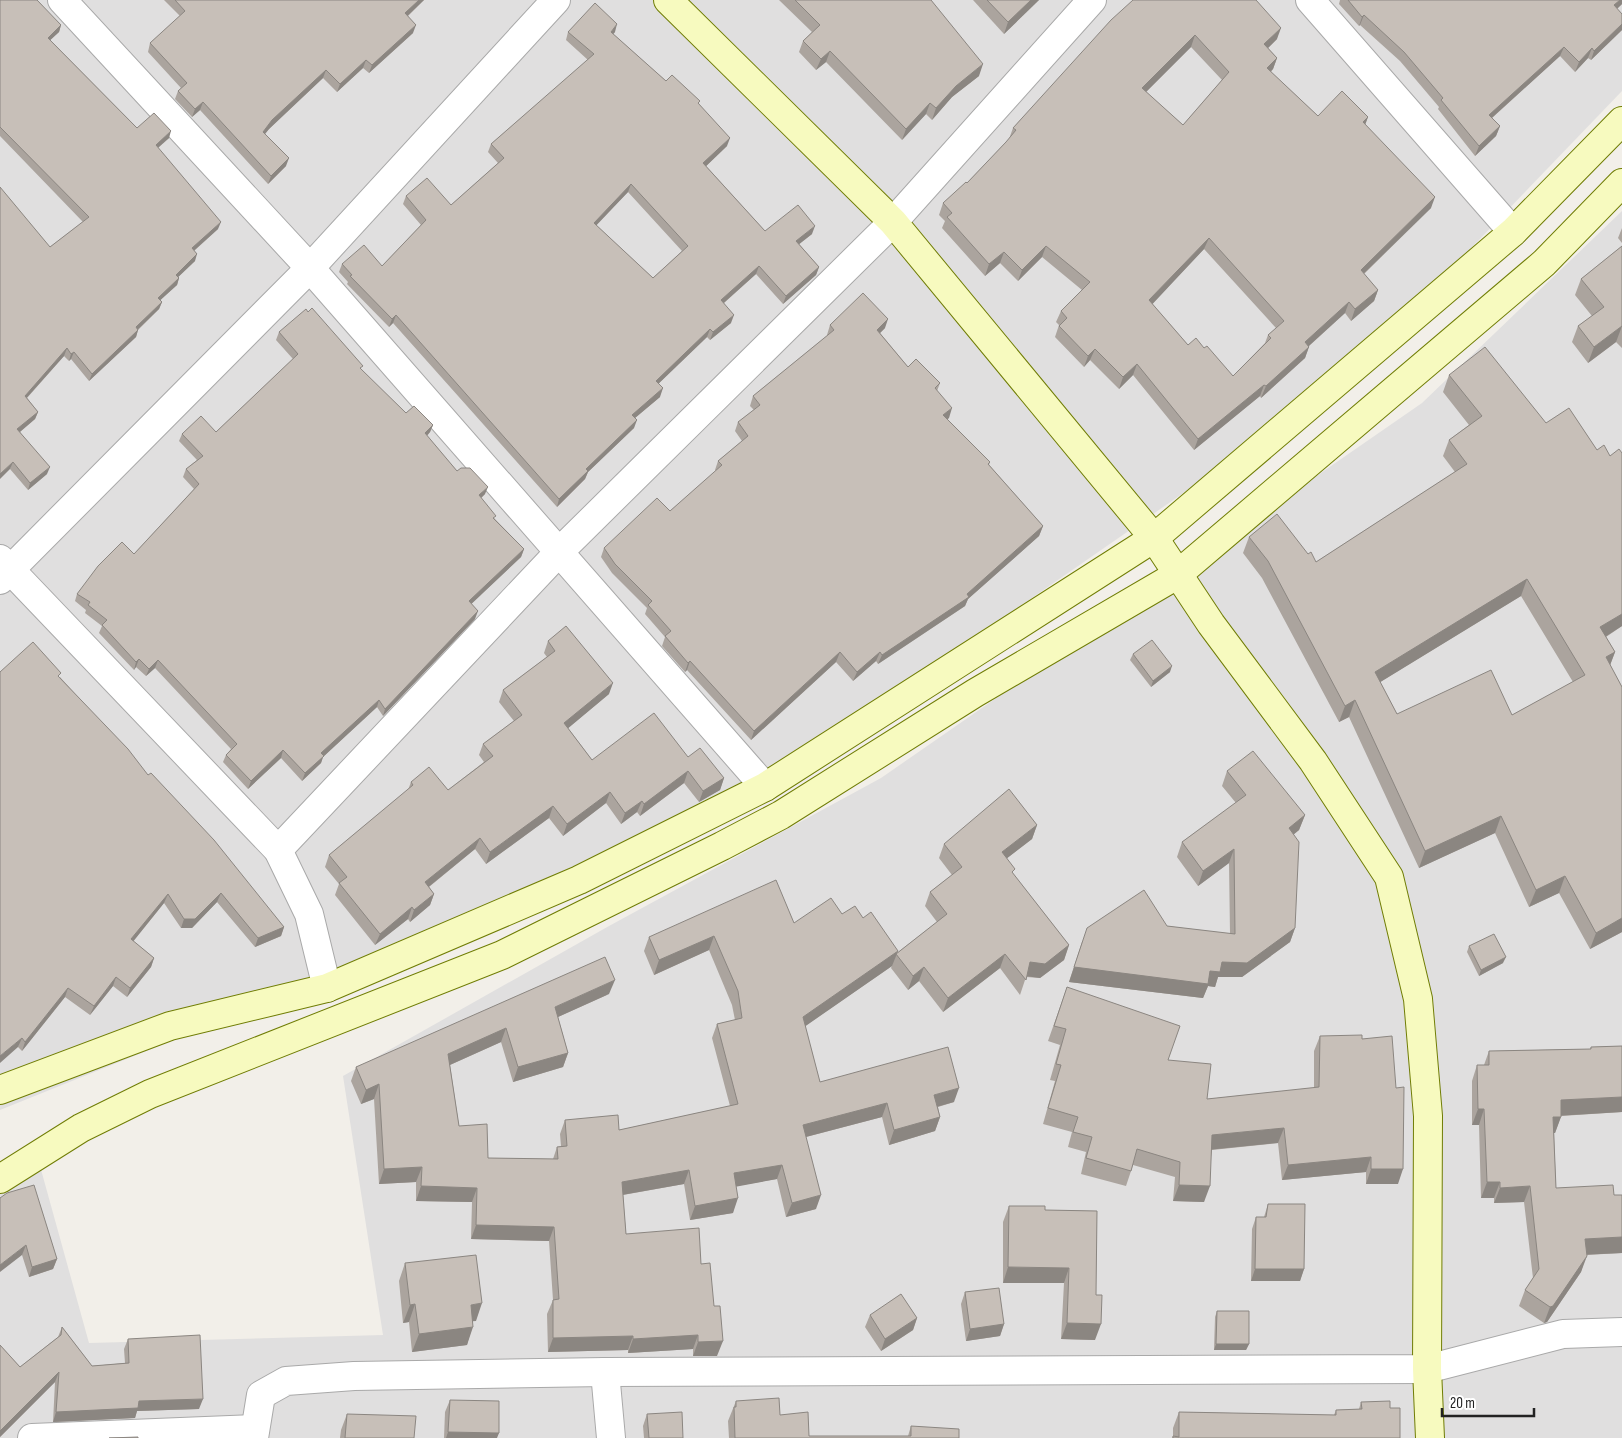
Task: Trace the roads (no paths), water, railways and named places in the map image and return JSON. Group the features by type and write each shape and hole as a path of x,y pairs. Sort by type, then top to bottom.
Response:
{"main road":[{"path":"668,0 893,222 1154,538 1177,575 1313,761 1389,877 1418,999 1428,1116 1427,1369 1430,1438"},
{"path":"0,1090 170,1026 327,988 579,880 765,786 1154,538 1513,232 1622,121"},
{"path":"0,1179 81,1128 150,1094 502,955 722,846 781,815 975,693 1177,575 1544,263 1622,183"}],"street":[{"path":"62,0 310,268 765,786"},
{"path":"327,988 309,914 278,850 3,570 310,268 556,0"},
{"path":"278,850 560,551 893,222 1092,0"},
{"path":"1310,0 1513,232"},
{"path":"32,1438 254,1434 261,1395 286,1381 354,1376 605,1372 1427,1369 1563,1334 1622,1332"},
{"path":"605,1372 611,1438"}]}
